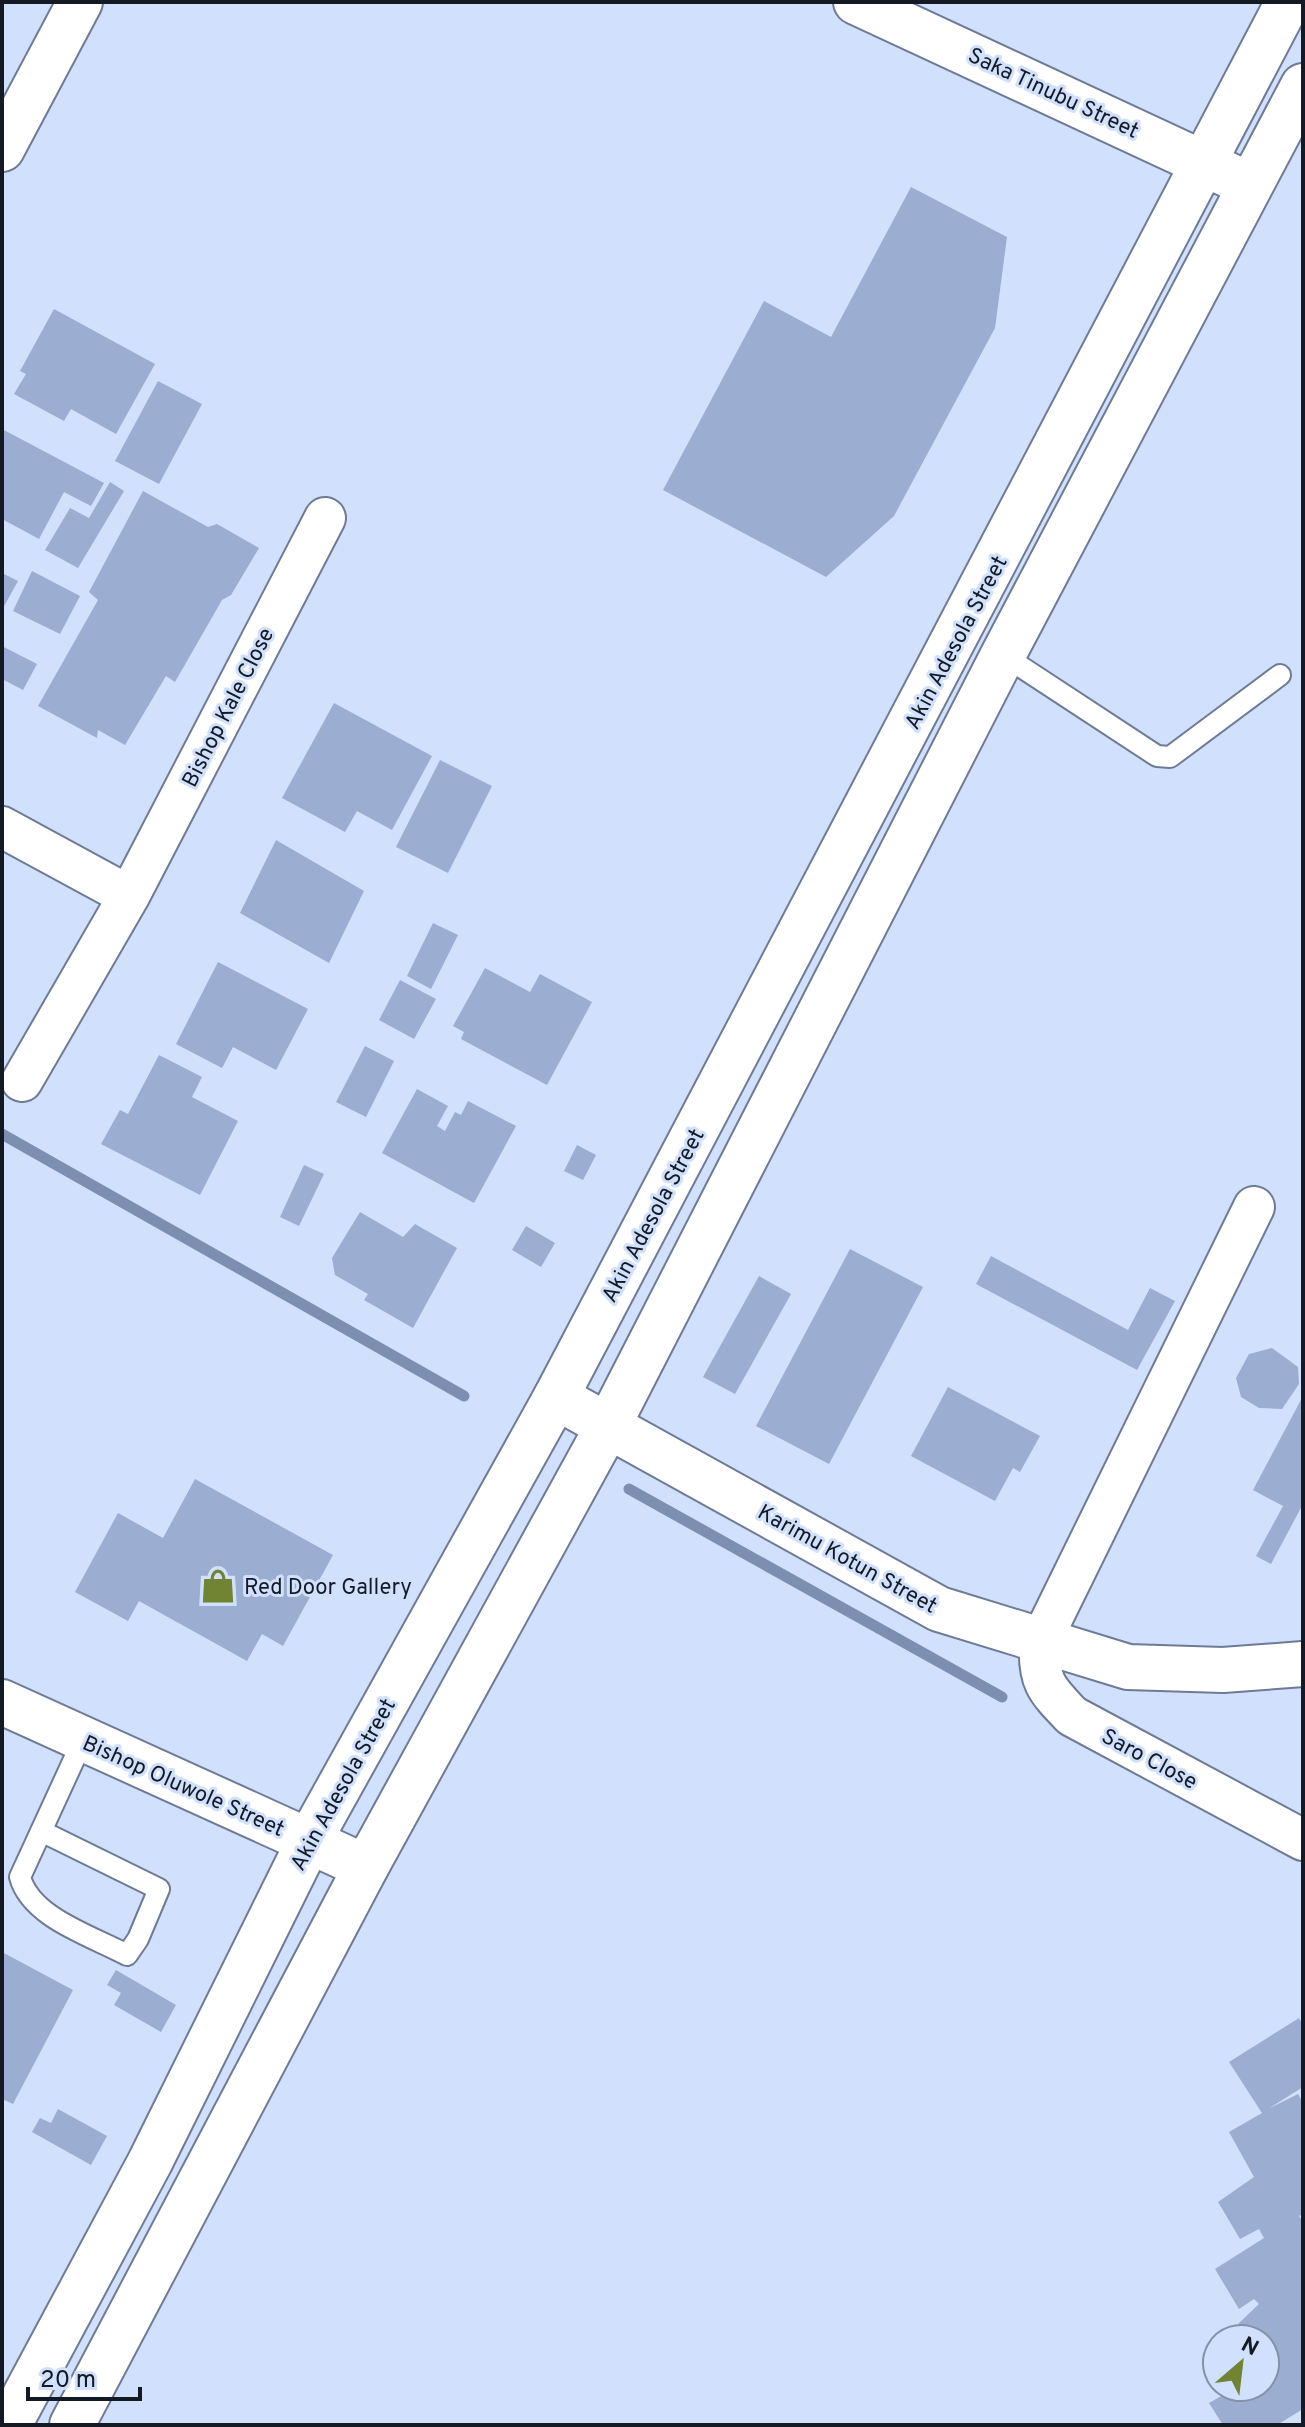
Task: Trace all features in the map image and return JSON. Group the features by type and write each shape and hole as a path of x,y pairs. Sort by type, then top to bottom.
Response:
{"main road":[{"path":"2,149 80,2"},
{"name":"Saka Tinubu Street","path":"856,2 1250,185"},
{"name":"Akin Adesola Street","path":"9,2425 150,2162 309,1841 556,1397 1288,2"},
{"path":"72,2425 366,1867 608,1426 1003,655 1303,86"},
{"name":"Karimu Kotun Street","path":"556,1397 939,1609 1040,1643 1128,1667 1223,1670 1303,1664"},
{"name":"Bishop Oluwole Street","path":"2,1702 366,1867"}],"street":[{"name":"Bishop Kale Close","path":"22,1081 129,896 325,518"},
{"path":"2,827 129,896"},
{"path":"1040,1643 1254,1207"},
{"name":"Saro Close","path":"1040,1643 1038,1673 1050,1694 1072,1716 1303,1840"}],"lane":[{"path":"1003,655 1149,751 1170,757 1280,675"},
{"path":"41,1831 159,1889 138,1939 127,1955 48,1913 24,1893 20,1877 41,1831 83,1740"}],"building":[{"path":"911,187 1007,237 995,328 894,516 826,577 663,490 764,301 831,337"},
{"path":"54,309 155,364 116,434 71,409 64,421 14,394 26,374 20,371"},
{"path":"158,381 202,404 159,484 115,461"},
{"path":"2,429 104,483 91,506 64,492 39,539 2,519"},
{"path":"110,482 124,491 78,568 45,550 70,508 89,518"},
{"path":"143,491 208,527 217,524 259,548 231,595 222,600 175,682 166,676 125,745 98,730 97,738 38,706 98,600 89,592"},
{"path":"32,571 80,596 60,634 13,611"},
{"path":"2,573 18,581 2,610"},
{"path":"2,646 37,664 23,690 2,679"},
{"path":"334,703 432,756 392,830 357,811 345,832 282,798"},
{"path":"440,760 492,786 448,873 396,847"},
{"path":"276,840 364,891 329,963 240,913"},
{"path":"433,923 458,935 431,989 407,976"},
{"path":"218,962 308,1009 276,1070 233,1047 222,1068 176,1044"},
{"path":"485,968 530,992 540,974 592,1002 547,1085 461,1039 464,1032 453,1026"},
{"path":"400,980 436,999 414,1039 379,1020"},
{"path":"365,1046 394,1061 366,1117 336,1102"},
{"path":"159,1055 202,1077 192,1097 238,1121 200,1195 101,1144 120,1110 128,1114"},
{"path":"417,1089 448,1106 437,1126 445,1131 455,1112 461,1115 468,1101 516,1126 474,1203 382,1153"},
{"path":"577,1145 596,1155 583,1180 564,1171"},
{"path":"304,1165 324,1174 299,1226 280,1217"},
{"path":"360,1212 403,1237 415,1224 457,1248 413,1328 364,1300 368,1294 335,1275 332,1258"},
{"path":"526,1226 555,1243 541,1267 512,1250"},
{"path":"850,1249 923,1287 829,1464 756,1426"},
{"path":"991,1256 1128,1330 1150,1288 1175,1301 1137,1370 976,1284"},
{"path":"759,1276 791,1294 735,1394 703,1377"},
{"path":"1272,1348 1298,1367 1299,1384 1282,1409 1259,1408 1241,1397 1236,1378 1249,1354"},
{"path":"948,1387 1040,1436 1020,1472 1013,1468 995,1501 911,1456"},
{"path":"1303,1396 1303,1504 1271,1564 1256,1556 1283,1506 1253,1490"},
{"path":"195,1479 333,1555 283,1646 262,1634 247,1661 139,1601 128,1621 75,1592 118,1513 163,1538"},
{"path":"2,1952 73,1990 13,2104 2,2099"},
{"path":"116,1970 176,2005 161,2032 114,2005 121,1993 107,1985"},
{"path":"1299,2018 1303,2025 1303,2087 1268,2109 1298,2094 1303,2103 1303,2214 1299,2216 1303,2222 1303,2409 1277,2425 1223,2425 1209,2403 1281,2403 1281,2323 1239,2323 1259,2304 1254,2299 1239,2309 1215,2269 1264,2238 1259,2229 1240,2239 1218,2202 1254,2177 1229,2132 1262,2113 1229,2062"},
{"path":"58,2109 107,2136 91,2165 32,2132 40,2118 51,2123"}],"waterway":[{"path":"2,1134 464,1396"},
{"path":"629,1489 1002,1697"}],"place":[{"name":"Red Door Gallery","path":"218,1586"}]}
